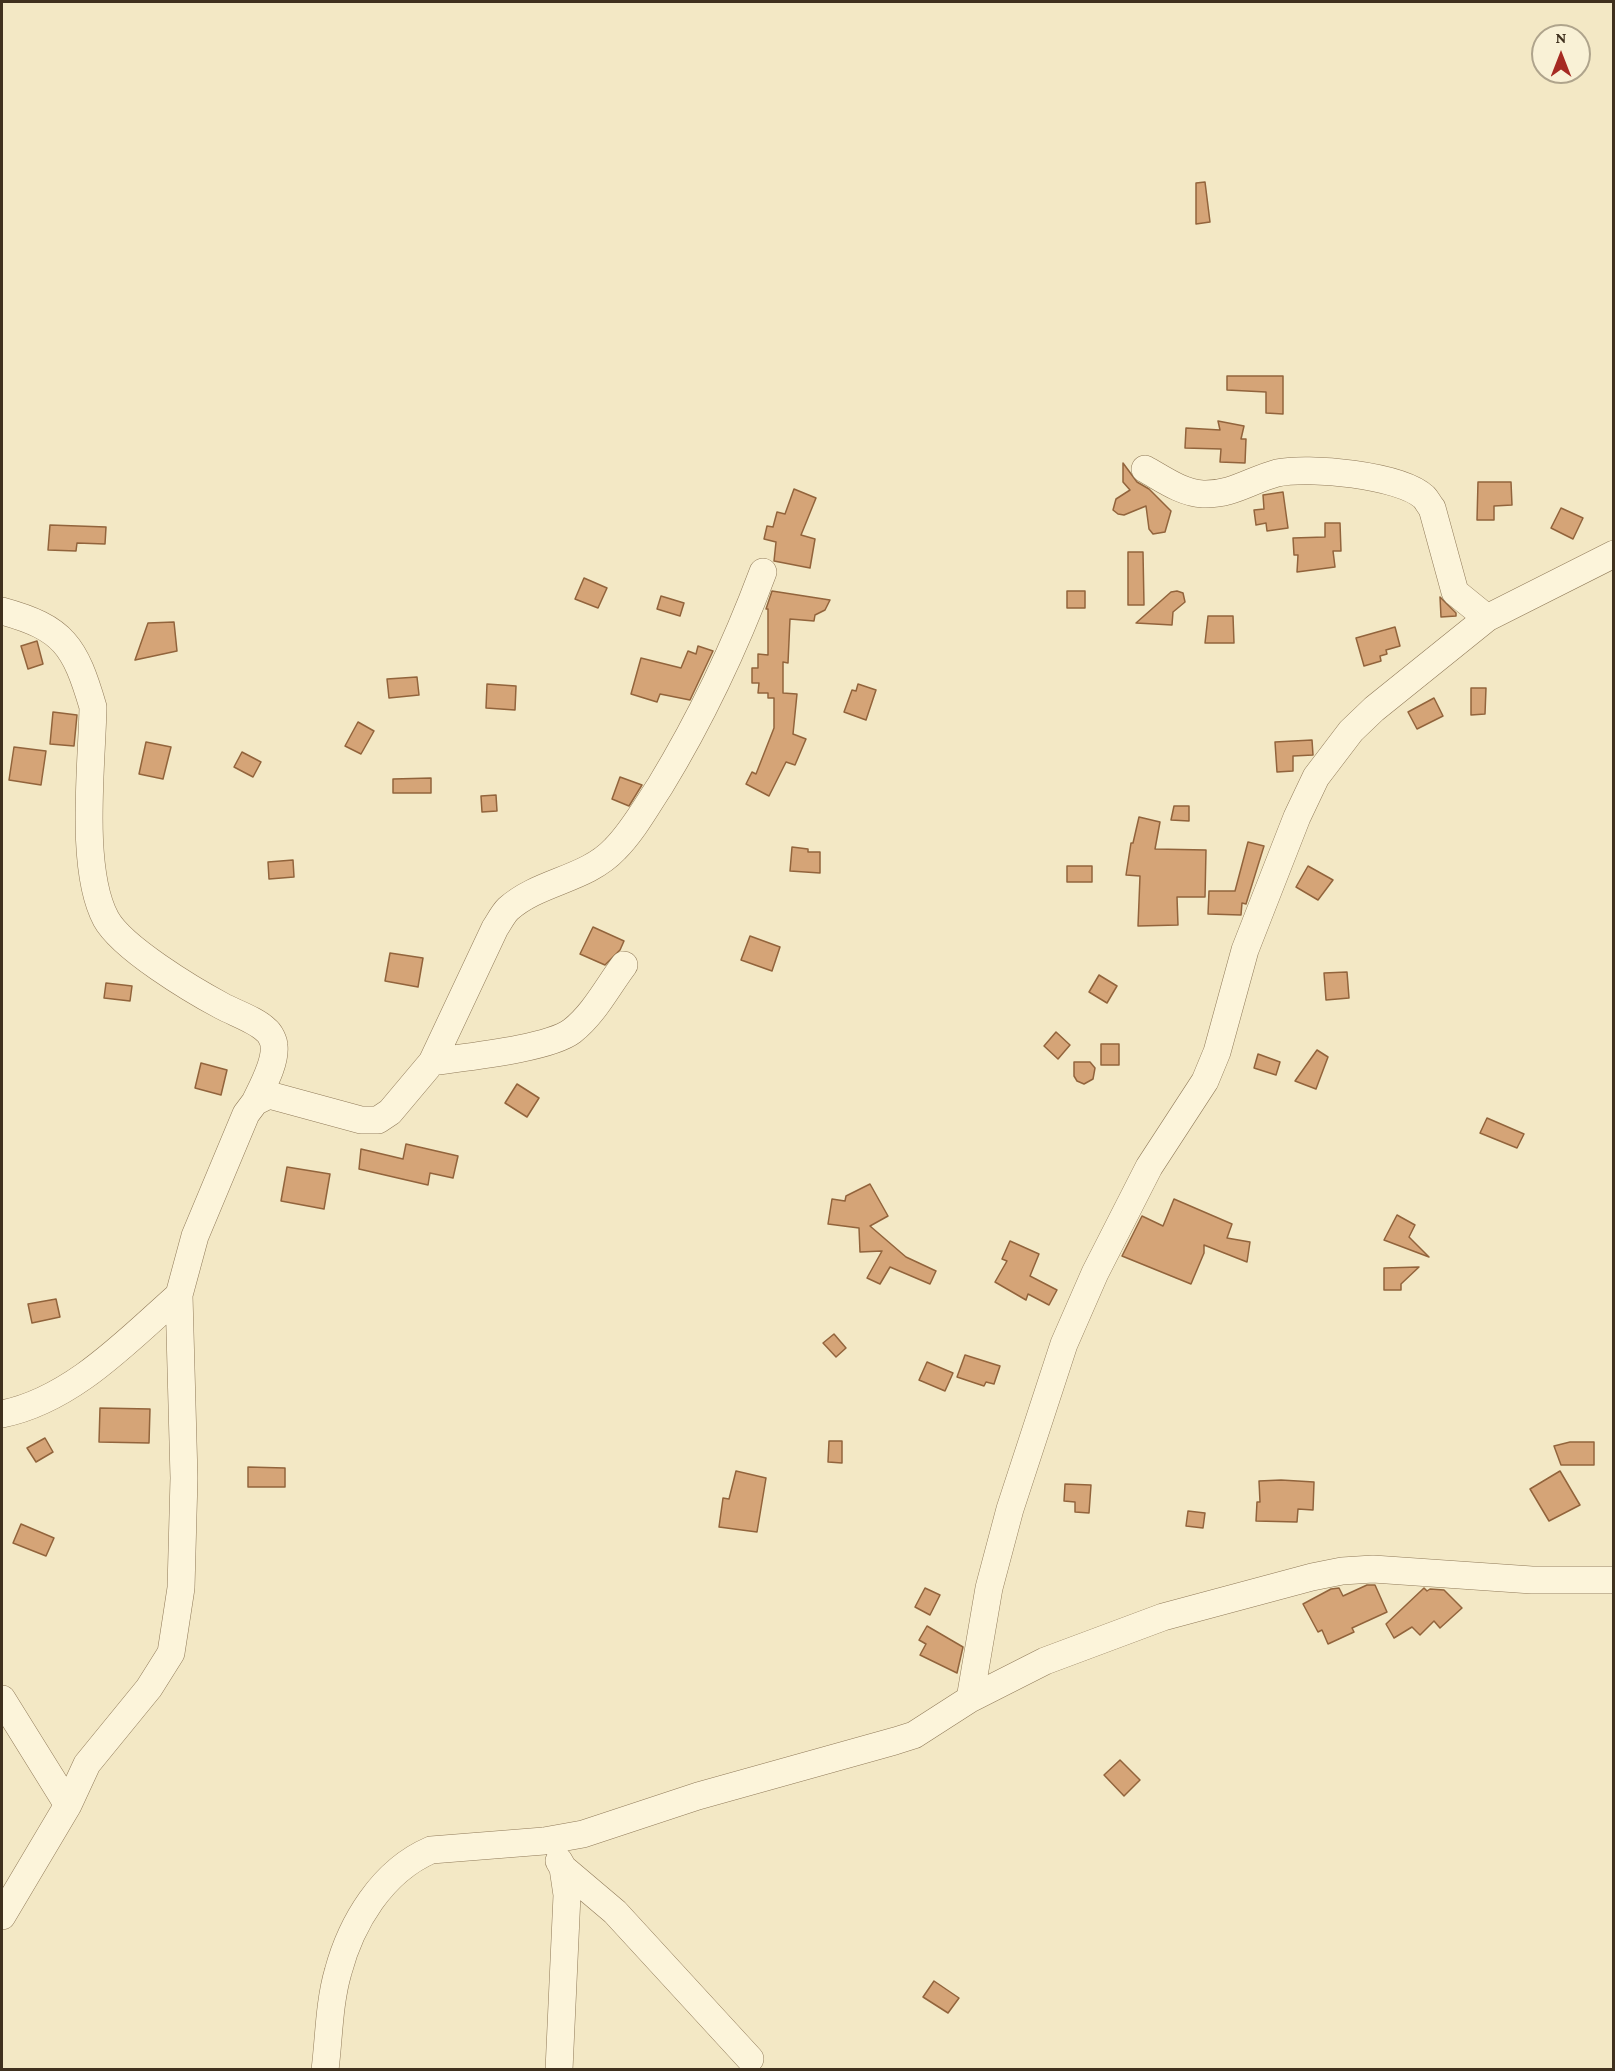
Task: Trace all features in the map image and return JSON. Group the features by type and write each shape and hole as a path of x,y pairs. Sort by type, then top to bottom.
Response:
{"street":[{"path":"1145,469 1188,491 1200,494 1228,492 1277,473 1310,470 1374,477 1407,488 1424,497 1432,508 1455,592 1487,618"},
{"path":"970,1699 989,1588 1010,1509 1064,1344 1095,1273 1149,1167 1205,1081 1217,1052 1245,950 1316,777 1351,731 1374,709 1487,618 1614,554"},
{"path":"255,1102 268,1095 361,1120 378,1120 390,1112 432,1062 495,928 506,910 522,899 585,872 615,850 635,825 682,750 715,690 736,645 763,572"},
{"path":"2,611 53,630 74,651 87,686 93,706 92,862 98,894 107,922 118,935 151,961 214,1002 266,1030 272,1039 274,1051 255,1102 246,1114 206,1208 184,1271 179,1295 184,1478 181,1588 171,1653 149,1688 87,1764 68,1805 2,1916"},
{"path":"432,1062 551,1040 571,1031 590,1013 624,965"},
{"path":"2,1414 45,1401 71,1386 179,1295"},
{"path":"325,2070 337,1973 356,1924 383,1886 417,1856 430,1850 544,1841 583,1834 698,1796 914,1735 970,1699 1045,1661 1163,1617 1342,1571 1372,1569 1532,1580 1614,1581"},
{"path":"2,1700 68,1805"},
{"path":"544,1841 563,1869 615,1912 750,2059"},
{"path":"559,2070 567,1895 563,1869"}],"building":[{"path":"1205,182 1210,222 1196,224 1196,183"},
{"path":"1227,376 1283,376 1283,414 1266,413 1266,392 1227,390"},
{"path":"1218,421 1244,426 1241,439 1246,439 1245,463 1220,462 1221,449 1185,448 1186,428 1220,430"},
{"path":"1123,463 1137,482 1149,489 1171,511 1165,532 1153,534 1149,529 1146,506 1124,515 1113,510 1116,499 1130,490 1123,482"},
{"path":"1478,482 1511,482 1512,505 1494,506 1494,520 1477,520"},
{"path":"794,489 816,498 801,535 815,539 810,568 774,561 776,542 764,539 767,526 773,527 777,512 785,514"},
{"path":"1283,492 1288,528 1267,531 1266,523 1256,525 1254,510 1264,509 1263,495"},
{"path":"1561,508 1583,518 1573,539 1551,528"},
{"path":"1325,523 1340,523 1341,551 1333,551 1335,567 1297,572 1298,555 1294,555 1293,538 1325,537"},
{"path":"50,525 106,527 105,544 77,543 76,551 48,550"},
{"path":"1128,552 1143,552 1144,605 1128,605"},
{"path":"584,578 607,588 598,608 575,599"},
{"path":"772,591 830,600 825,610 815,615 814,621 790,619 788,663 783,662 783,693 797,694 793,734 806,739 795,765 786,762 769,796 746,784 752,772 756,774 774,728 774,698 768,698 768,693 758,693 759,683 752,683 752,668 758,668 758,654 768,655 768,609 766,609"},
{"path":"1067,591 1085,591 1085,608 1067,608"},
{"path":"1171,592 1183,593 1185,602 1173,612 1172,625 1136,623"},
{"path":"661,596 684,603 680,616 657,609"},
{"path":"1440,597 1456,613 1456,616 1441,617"},
{"path":"1208,616 1233,616 1234,643 1205,643"},
{"path":"174,622 177,651 135,660 148,623"},
{"path":"1395,627 1400,646 1386,650 1387,654 1380,656 1381,661 1364,666 1356,638"},
{"path":"37,641 43,664 28,669 21,646"},
{"path":"698,646 713,651 690,700 660,694 657,702 631,694 641,658 681,668 688,651 696,654"},
{"path":"417,677 419,695 389,698 387,679"},
{"path":"487,684 516,686 515,710 486,708"},
{"path":"858,684 876,690 866,720 844,712 852,690 856,691"},
{"path":"1471,688 1486,688 1485,714 1471,715"},
{"path":"1434,698 1443,716 1417,729 1408,712"},
{"path":"53,712 77,715 74,746 50,744"},
{"path":"358,722 374,731 361,754 345,746"},
{"path":"1312,740 1313,755 1293,756 1293,771 1277,772 1275,742"},
{"path":"146,742 171,747 163,779 139,774"},
{"path":"14,747 46,751 41,785 9,780"},
{"path":"242,752 261,762 253,777 234,767"},
{"path":"620,777 642,785 629,806 612,799"},
{"path":"431,778 431,793 393,793 393,779"},
{"path":"496,795 497,811 482,812 481,796"},
{"path":"1174,806 1189,806 1189,821 1171,820"},
{"path":"1139,817 1160,822 1155,849 1206,850 1205,897 1177,897 1178,925 1138,926 1140,876 1126,875 1131,843 1133,843"},
{"path":"1248,842 1264,846 1246,904 1242,903 1241,915 1208,914 1209,891 1235,891"},
{"path":"792,847 808,849 808,852 820,852 820,873 790,871"},
{"path":"293,860 294,877 269,879 268,862"},
{"path":"1067,866 1092,866 1092,882 1067,882"},
{"path":"1308,866 1333,880 1318,900 1296,887"},
{"path":"593,927 624,941 620,950 605,965 580,954"},
{"path":"750,936 780,947 772,971 741,960"},
{"path":"390,953 423,958 418,987 385,981"},
{"path":"1347,972 1349,998 1326,1000 1324,973"},
{"path":"1099,975 1117,986 1107,1003 1089,992"},
{"path":"106,983 132,986 130,1001 104,998"},
{"path":"1056,1032 1070,1045 1058,1059 1044,1046"},
{"path":"1101,1044 1119,1044 1119,1065 1101,1065"},
{"path":"1317,1050 1328,1057 1316,1089 1295,1081"},
{"path":"1258,1054 1280,1062 1276,1075 1254,1068"},
{"path":"1074,1062 1090,1062 1095,1068 1093,1079 1084,1084 1077,1081 1074,1076"},
{"path":"201,1063 227,1070 221,1095 195,1088"},
{"path":"517,1084 539,1098 527,1117 505,1103"},
{"path":"1487,1118 1524,1134 1517,1148 1480,1133"},
{"path":"406,1144 458,1156 453,1178 430,1173 428,1185 359,1169 361,1149 403,1159"},
{"path":"287,1167 330,1174 324,1209 281,1201"},
{"path":"870,1184 888,1216 870,1226 906,1257 936,1271 930,1284 890,1267 880,1284 867,1278 882,1251 860,1252 859,1228 828,1224 832,1199 845,1201 846,1196"},
{"path":"1174,1199 1232,1224 1227,1238 1250,1242 1247,1262 1204,1245 1204,1253 1191,1284 1122,1256 1142,1216 1163,1226"},
{"path":"1397,1215 1415,1225 1409,1237 1429,1257 1384,1240"},
{"path":"1010,1241 1039,1254 1030,1276 1057,1290 1049,1305 1028,1294 1026,1300 995,1282 1007,1261 1002,1259"},
{"path":"1419,1267 1401,1284 1401,1290 1384,1290 1384,1268"},
{"path":"56,1299 60,1317 32,1323 28,1304"},
{"path":"834,1334 846,1348 836,1357 823,1343"},
{"path":"965,1355 1000,1366 994,1384 986,1382 984,1386 957,1377"},
{"path":"927,1362 953,1373 945,1391 919,1380"},
{"path":"100,1408 150,1409 149,1443 99,1442"},
{"path":"45,1438 53,1452 36,1462 27,1448"},
{"path":"829,1441 842,1441 842,1463 828,1462"},
{"path":"1570,1442 1594,1442 1594,1465 1561,1465 1554,1446"},
{"path":"248,1467 285,1468 285,1487 248,1487"},
{"path":"736,1471 766,1478 757,1532 719,1527 723,1498 729,1499"},
{"path":"1560,1471 1580,1505 1549,1521 1530,1489"},
{"path":"1259,1481 1314,1482 1313,1510 1298,1509 1297,1522 1256,1521 1257,1502 1260,1502"},
{"path":"1065,1484 1091,1485 1089,1513 1075,1512 1075,1502 1064,1501"},
{"path":"1188,1511 1205,1513 1203,1528 1186,1526"},
{"path":"21,1524 54,1538 46,1556 13,1543"},
{"path":"1367,1585 1375,1585 1387,1612 1352,1628 1354,1632 1328,1644 1322,1630 1318,1632 1303,1604 1331,1589 1339,1588 1343,1596"},
{"path":"925,1588 940,1595 930,1615 915,1607"},
{"path":"1424,1588 1427,1591 1430,1589 1444,1590 1462,1608 1440,1628 1434,1621 1420,1635 1412,1627 1394,1638 1386,1624"},
{"path":"927,1626 963,1647 957,1673 920,1655 926,1644 919,1640"},
{"path":"1120,1760 1140,1780 1124,1796 1104,1775"},
{"path":"934,1981 959,1998 948,2013 923,1997"}]}
